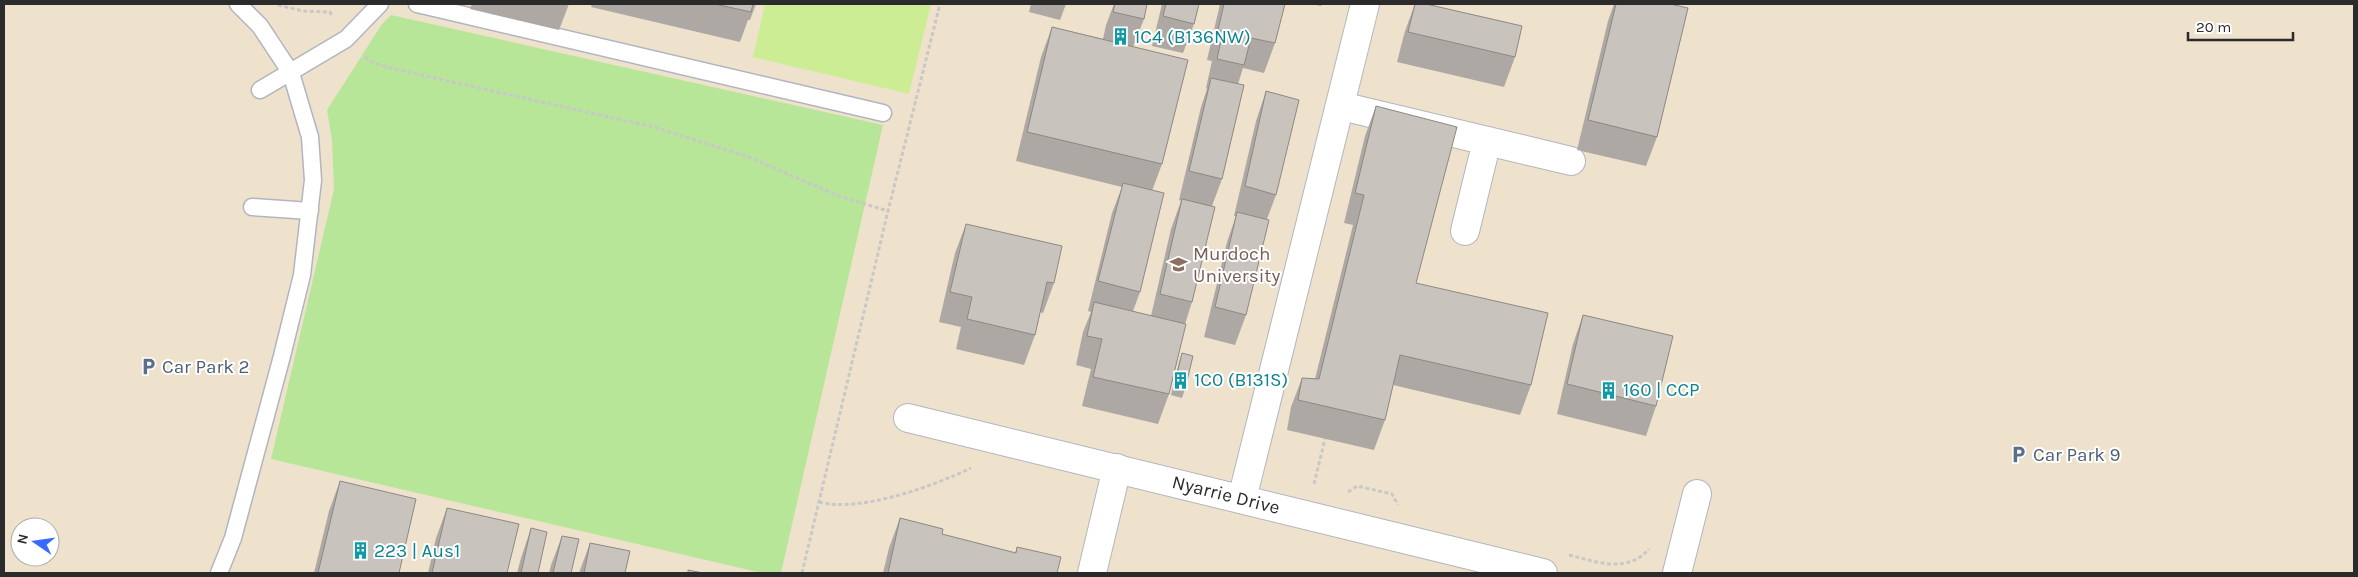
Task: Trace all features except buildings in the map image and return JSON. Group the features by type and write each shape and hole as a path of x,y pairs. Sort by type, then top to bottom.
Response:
{"street":[{"path":"1242,499 1365,4"},
{"path":"1341,106 1571,161"},
{"path":"1465,231 1486,141"},
{"name":"Nyarrie Drive","path":"908,418 1242,499 1484,566 1543,573"},
{"path":"1092,573 1117,468"},
{"path":"1677,573 1697,494"}],"lane":[{"path":"219,573 233,538 302,275 314,180 310,137 292,73 260,26 238,4"},
{"path":"260,90 292,73 346,39 380,4"},
{"path":"417,4 883,113"},
{"path":"252,207 310,211"}],"path":[{"path":"276,4 303,12 330,12 346,39 372,62 390,68 654,127 749,157 836,195 888,211"},
{"path":"802,573 888,211 940,4"},
{"path":"819,502 833,506 868,503 939,481 976,465"}],"shaded area":[{"name":"Murdoch University","path":"4,4 2354,4 2354,573 4,573"}],"green space":[{"path":"765,4 931,4 909,94 753,57"},
{"path":"391,15 883,125 781,573 762,573 271,459 334,189 332,140 327,110 382,24"}],"place":[{"name":"1C4 (B136NW)","path":"1120,37"},
{"name":"Murdoch University","path":"1179,265"},
{"name":"Car Park 2","path":"148,367"},
{"name":"1C0 (B131S)","path":"1180,380"},
{"name":"160 | CCP","path":"1609,390"},
{"name":"Car Park 9","path":"2019,455"},
{"name":"223 | Aus1","path":"360,551"}]}
